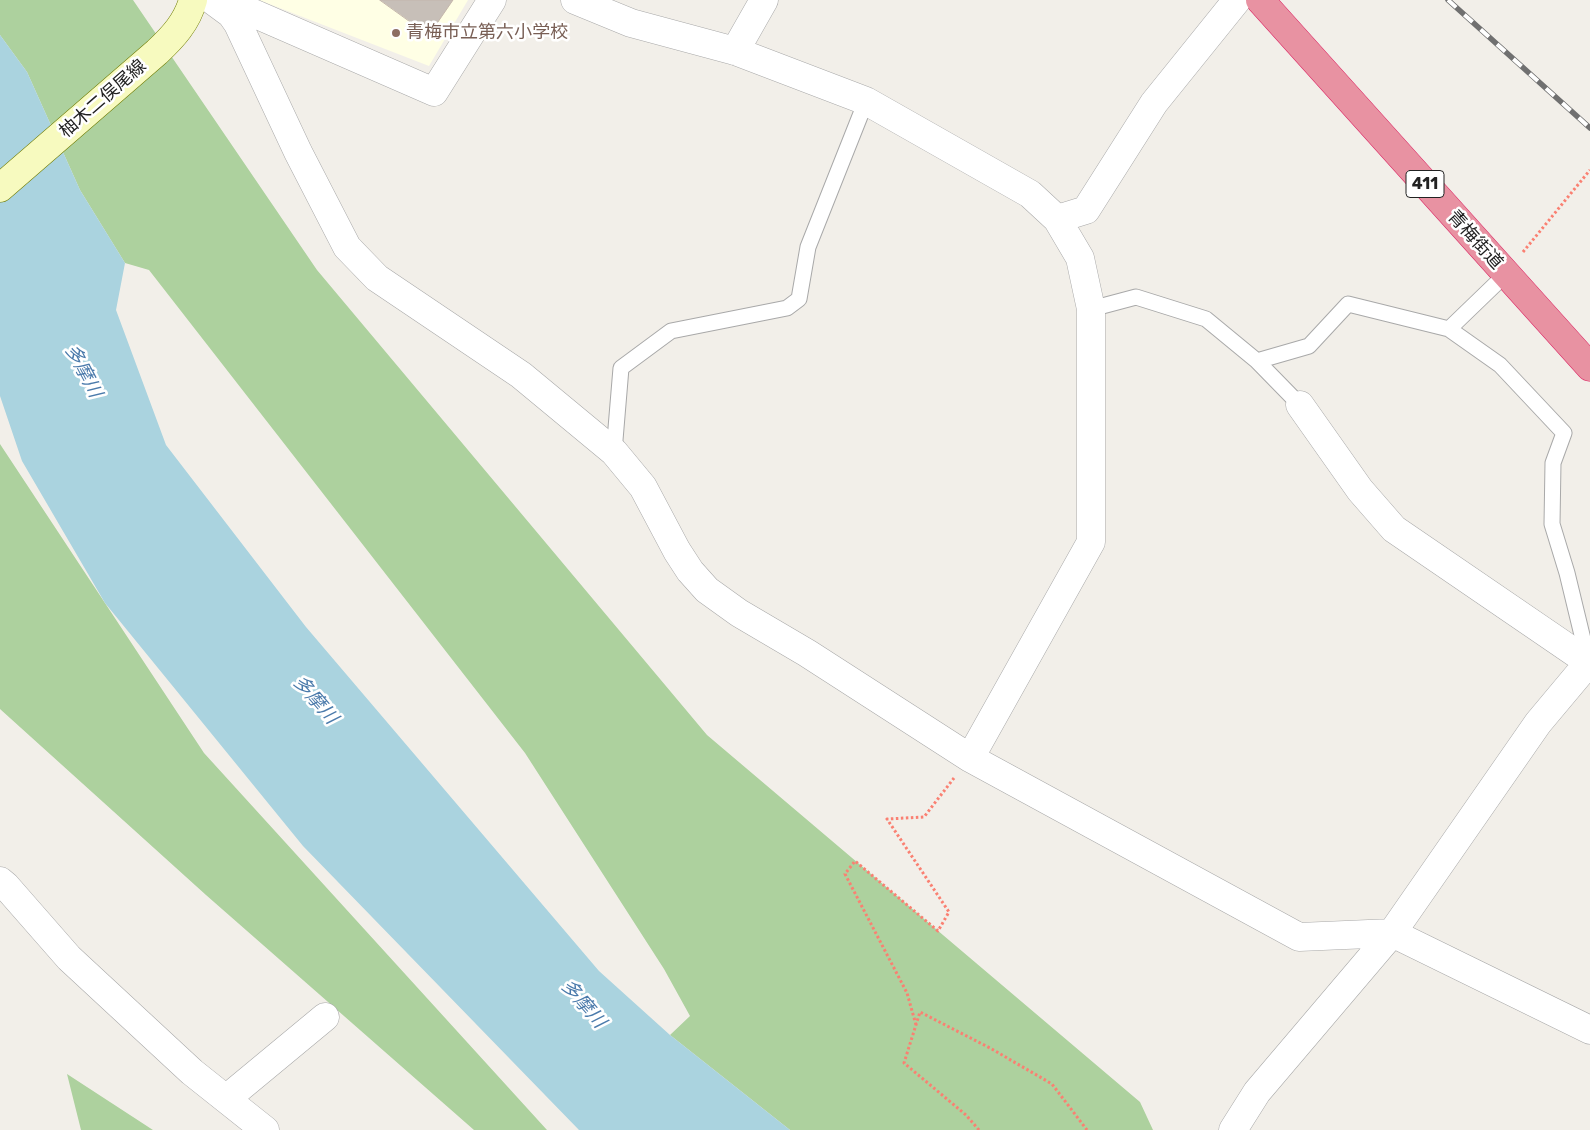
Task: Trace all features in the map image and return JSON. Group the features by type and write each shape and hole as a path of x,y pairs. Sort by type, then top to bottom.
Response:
{"highway":[{"name":"青梅街道","path":"1260,0 1590,367"}],"main road":[{"name":"柚木二俣尾線","path":"0,188 157,52 178,31 194,0"}],"street":[{"path":"212,0 231,14 238,24 298,152 347,247 377,278 521,375 614,452 643,487 676,551 707,590 739,613 807,653 970,758 1299,936 1392,932 1590,1030"},
{"path":"223,0 434,92 492,0"},
{"path":"575,0 631,23 735,51 866,101 1030,194 1056,219 1080,258 1091,309 1091,542 970,758"},
{"path":"735,51 764,0"},
{"path":"1056,219 1086,210 1154,104 1237,0"},
{"path":"1234,1130 1257,1092 1392,932 1538,723 1589,662 1394,529 1360,490 1300,405"},
{"path":"0,881 70,958 192,1072 265,1130"},
{"path":"226,1099 325,1017"}],"lane":[{"path":"614,452 621,368 671,330 787,308 798,299 808,247 866,101"},
{"path":"1449,329 1506,274"},
{"path":"1091,309 1136,297 1206,319 1257,361 1300,405"},
{"path":"1257,361 1310,346 1348,304 1449,329 1500,365 1564,433 1554,463 1552,524 1567,572 1589,662"}],"path":[{"path":"1506,274 1590,170"},
{"path":"916,1025 907,993 845,874 855,860 938,931 949,912 887,819 924,817 970,758"},
{"path":"979,1130 966,1115 904,1063 920,1012 990,1048 1052,1084 1087,1130"}],"shaded area":[{"name":"青梅市立第六小学校","path":"259,0 468,0 429,66"}],"green space":[{"path":"0,0 133,0 317,270 707,735 1140,1102 1153,1130 790,1130 670,1035 690,1016 664,969 525,753 149,270 125,263 80,190 27,72 0,35"},
{"path":"0,444 204,753 547,1130 474,1130 206,895 0,709"},
{"path":"67,1074 153,1130 81,1130"}],"water":[{"name":"多摩川","path":"0,35 27,72 80,190 125,263 116,310 166,445 306,627 599,971 670,1035 790,1130 579,1130 303,846 105,603 22,461 0,396"}],"building":[{"path":"380,0 453,0 429,35"}],"railway":[{"path":"1448,0 1590,128"}],"place":[{"name":"青梅市立第六小学校","path":"396,33"}]}
